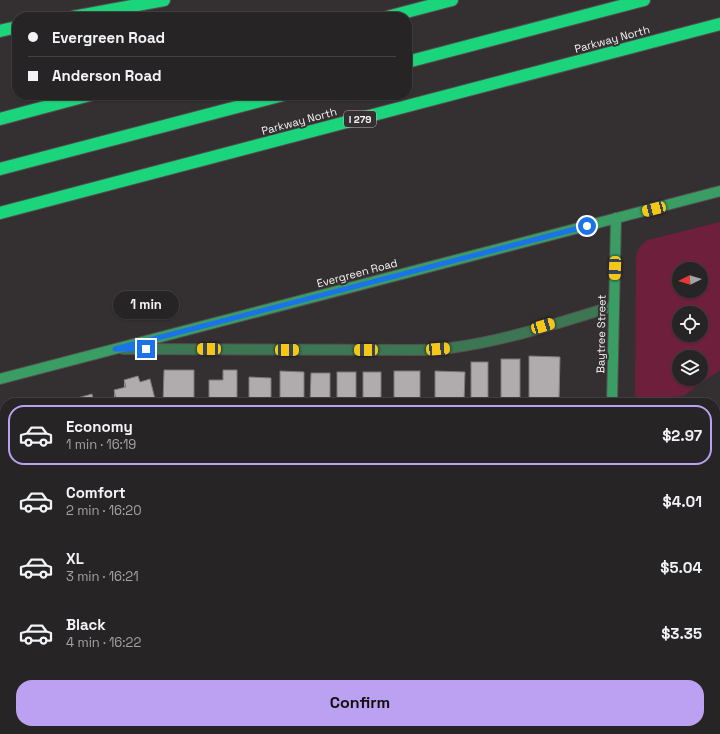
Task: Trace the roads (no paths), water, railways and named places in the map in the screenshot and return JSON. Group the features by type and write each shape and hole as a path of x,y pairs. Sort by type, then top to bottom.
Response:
{"highway":[{"path":"100,12 164,0"},
{"path":"406,12 452,0"},
{"path":"412,61 644,0"},
{"name":"Parkway North","path":"0,213 720,24"},
{"path":"0,31 12,28"},
{"path":"0,119 71,100"},
{"path":"0,169 264,100"}],"main road":[{"name":"Evergreen Road","path":"0,379 720,191"},
{"name":"Baytree Street","path":"612,398 616,218"}],"street":[{"path":"115,349 416,350 449,348 482,343 514,335 614,306"}]}
